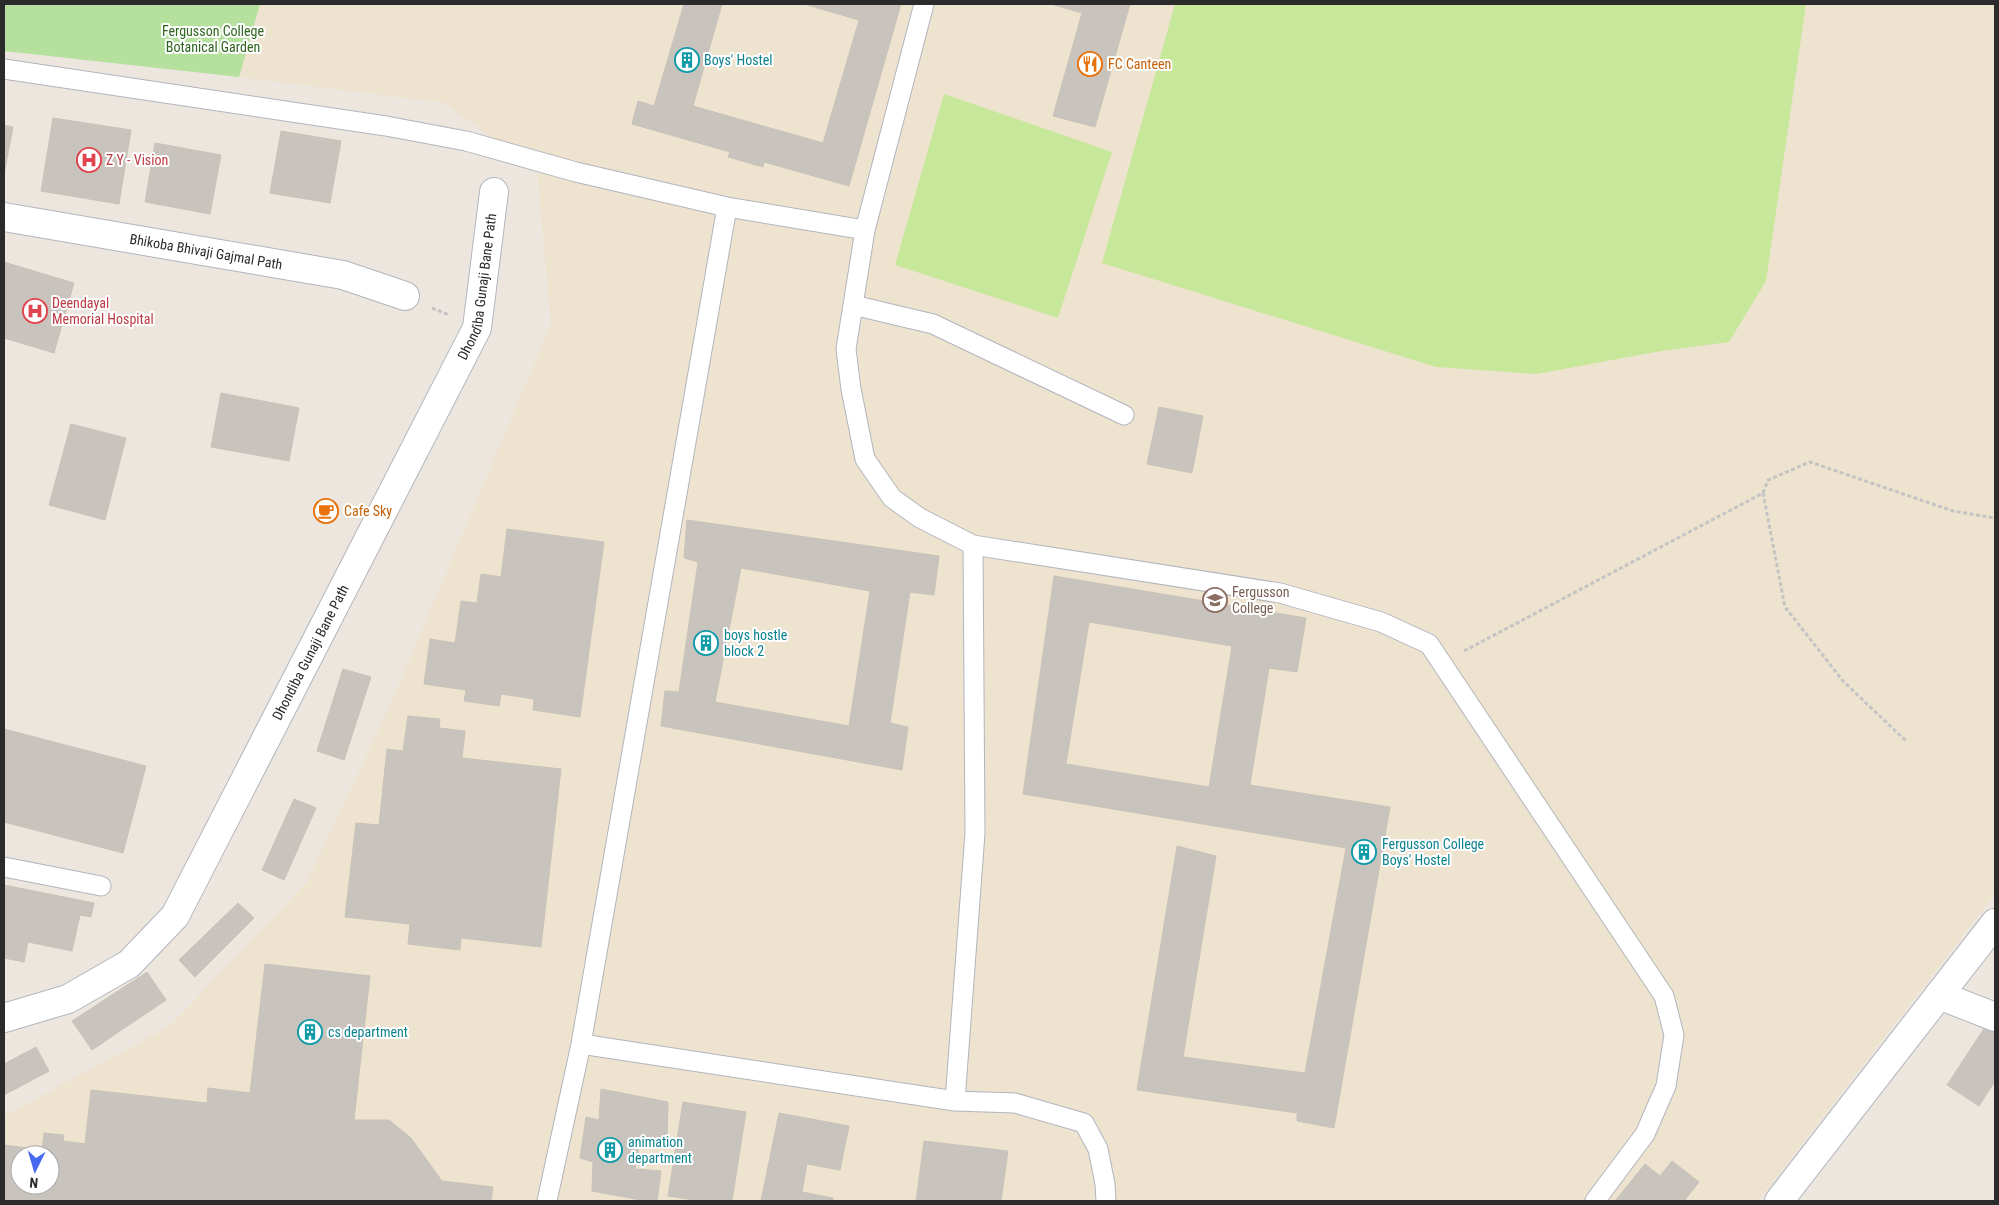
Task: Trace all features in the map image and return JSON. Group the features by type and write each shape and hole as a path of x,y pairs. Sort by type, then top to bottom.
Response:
{"street":[{"name":"Dhondiba Gunaji Bane Path","path":"4,1018 68,999 129,964 175,916 477,328 494,192"},
{"name":"Bhikoba Bhivaji Gajmal Path","path":"4,217 343,274 415,300"},
{"path":"1779,1201 1995,923"},
{"path":"1939,995 1995,1017"}],"lane":[{"path":"924,4 865,230 846,349 851,389 865,459 892,498 920,518 973,545 1280,592 1381,622 1429,644 1664,996 1674,1034 1666,1086 1645,1134 1595,1201"},
{"path":"4,69 386,126 466,141 576,172 727,207 865,230"},
{"path":"548,1201 581,1044 727,207"},
{"path":"853,305 933,324 1124,415"},
{"path":"956,1101 975,833 973,545"},
{"path":"4,867 101,886"},
{"path":"581,1044 956,1101 1015,1103 1084,1123 1098,1149 1105,1184 1106,1201"}],"path":[{"path":"415,300 450,316"},
{"path":"1906,741 1844,681 1785,607 1764,493 1768,480 1810,462 1953,511 1995,518"},
{"path":"1441,663 1764,493"}],"shaded area":[{"name":"Fergusson College","path":"260,4 1995,4 1995,894 1758,1201 4,1201 4,1116 170,1026 307,882 392,701 551,324 537,171 445,103 239,77"}],"green space":[{"name":"Fergusson College Botanical Garden","path":"4,4 260,4 239,77 4,51"},
{"path":"1175,4 1806,4 1766,281 1729,342 1661,351 1536,374 1436,367 1102,263"},
{"path":"944,94 1112,152 1058,318 895,265"}],"building":[{"name":"Boys' Hostel","path":"684,4 722,4 693,106 823,143 859,20 804,4 901,4 849,186 764,162 763,167 728,157 730,152 632,124 638,101 654,106"},
{"name":"FC Canteen","path":"1051,4 1130,4 1095,127 1053,116 1082,13"},
{"path":"53,118 131,130 119,204 41,191"},
{"path":"4,125 13,127 4,174"},
{"path":"281,131 341,141 330,203 270,193"},
{"path":"155,143 221,155 210,214 145,202"},
{"name":"Deendayal Memorial Hospital","path":"4,262 74,283 54,353 4,338"},
{"path":"221,393 299,408 289,461 211,447"},
{"path":"1159,407 1203,416 1192,473 1147,464"},
{"path":"71,424 126,438 105,520 49,505"},
{"name":"boys hostle block 2","path":"687,520 939,556 934,595 910,592 890,723 908,727 902,770 661,726 665,691 679,692 698,562 684,558","holes":["741,568 870,591 849,726 715,702"]},
{"path":"507,529 604,542 580,717 533,710 534,699 501,694 499,706 464,701 466,690 424,684 430,639 455,643 461,601 477,603 481,574 501,577"},
{"name":"Fergusson College Boys' Hostel","path":"1054,576 1306,618 1297,672 1269,668 1250,785 1390,807 1334,1128 1297,1121 1297,1113 1137,1090 1177,846 1216,856 1183,1057 1305,1073 1346,848 1023,794","holes":["1089,622 1232,646 1209,787 1066,764"]},
{"path":"343,669 371,677 344,760 317,751"},
{"path":"408,716 440,719 439,728 465,731 462,758 561,769 541,947 461,938 460,950 408,944 410,924 345,917 356,823 379,825 387,749 403,751"},
{"path":"4,729 146,766 123,853 4,822"},
{"path":"294,799 316,808 284,880 262,870"},
{"path":"4,885 94,903 91,917 80,915 72,951 28,942 24,962 4,958"},
{"path":"238,903 254,918 195,977 179,960"},
{"name":"cs department","path":"265,964 370,976 354,1120 389,1120 411,1138 442,1181 493,1187 491,1201 4,1201 4,1145 10,1146 10,1195 60,1195 60,1145 43,1145 44,1133 64,1135 63,1141 85,1144 91,1090 207,1103 208,1088 250,1093"},
{"path":"147,972 166,1000 92,1050 72,1021"},
{"path":"1987,1024 1995,1030 1995,1081 1979,1106 1947,1085"},
{"path":"36,1047 49,1071 4,1095 4,1064"},
{"name":"animation department","path":"601,1089 668,1102 667,1141 641,1136 635,1169 661,1171 657,1201 646,1201 592,1191 593,1162 580,1158 586,1117 599,1120"},
{"path":"683,1102 746,1112 732,1201 701,1201 668,1196"},
{"path":"779,1113 849,1126 840,1170 807,1164 802,1192 833,1198 833,1201 761,1201"},
{"path":"924,1141 1008,1151 1001,1201 916,1201"},
{"path":"1672,1161 1699,1182 1684,1201 1615,1201 1645,1164 1660,1176"}],"place":[{"name":"Boys' Hostel","path":"687,60"},
{"name":"FC Canteen","path":"1090,64"},
{"name":"Z Y - Vision","path":"89,160"},
{"name":"Deendayal Memorial Hospital","path":"35,311"},
{"name":"Cafe Sky","path":"326,511"},
{"name":"Fergusson College","path":"1215,600"},
{"name":"boys hostle block 2","path":"706,643"},
{"name":"Fergusson College Boys' Hostel","path":"1364,852"},
{"name":"cs department","path":"310,1032"},
{"name":"animation department","path":"610,1150"}]}
